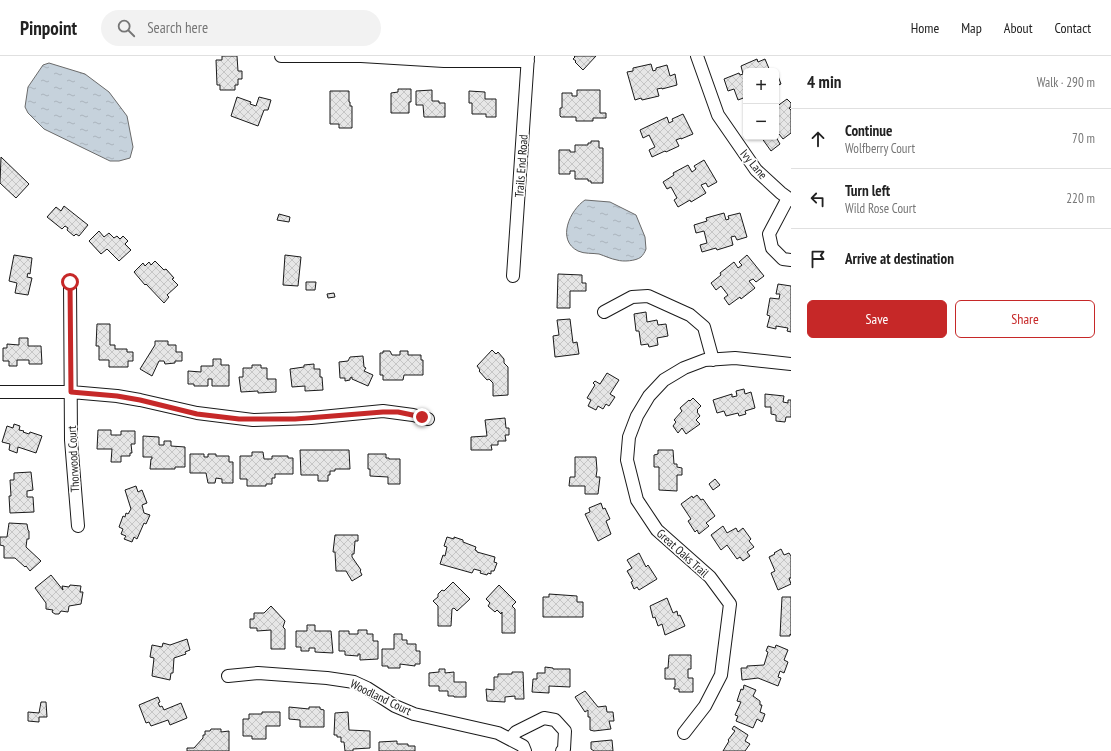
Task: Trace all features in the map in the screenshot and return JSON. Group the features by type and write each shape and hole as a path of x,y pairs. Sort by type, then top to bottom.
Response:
{"street":[{"path":"281,56 361,56 444,61 528,59"},
{"name":"Ivy Lane","path":"697,56 718,115 756,170 781,193 790,199"},
{"name":"Trails End Road","path":"513,276 528,59"},
{"path":"790,199 769,234 772,248 783,259 791,260"},
{"name":"Thorwood Court","path":"70,282 72,469 78,526"},
{"path":"604,312 632,297 648,296 690,315 704,327 713,360"},
{"name":"Great Oaks Trail","path":"684,732 705,706 721,676 730,604 710,577 657,530 637,500 627,460 629,437 637,416 649,396 664,380 684,368 705,360 735,358 791,364"},
{"path":"0,392 71,392 117,396 197,414 253,420 303,419 383,412 413,415 428,419"},
{"name":"Woodland Court","path":"228,676 258,674 341,679 354,682 367,688 395,706 414,714 498,732 523,746 526,751"},
{"path":"510,740 516,732 544,718 555,720 565,731 564,749 562,751"}],"water":[{"path":"49,63 85,74 109,92 127,116 133,147 130,158 119,161 110,161 44,129 28,113 25,107 28,87 43,65"},
{"path":"585,200 610,202 636,215 645,237 646,249 641,257 633,260 620,261 599,254 580,252 571,246 567,233 570,218 579,205"}],"building":[{"path":"222,56 237,56 238,71 242,71 242,79 238,79 238,85 235,85 235,90 220,90 220,85 217,85 216,60 222,60"},
{"path":"574,56 596,56 583,70 573,59 575,57"},
{"path":"757,59 758,62 765,59 769,68 743,68 743,74 741,66"},
{"path":"651,64 653,71 656,70 656,68 667,65 670,76 675,74 677,85 657,89 659,96 635,100 627,72 633,71 633,68"},
{"path":"739,73 740,75 743,74 743,98 738,100 734,89 728,91 724,79"},
{"path":"398,89 411,89 409,113 391,113 391,93 398,92"},
{"path":"432,90 432,101 445,103 445,117 424,117 423,105 416,105 416,91"},
{"path":"577,90 600,90 600,113 606,113 606,118 593,118 593,121 576,121 576,117 561,117 560,108 562,108 562,93 572,93 572,96 577,96"},
{"path":"330,91 349,91 349,102 350,106 352,106 352,128 339,128 339,124 330,124"},
{"path":"469,91 485,92 485,99 496,99 496,117 486,117 486,114 472,114 472,103 469,103"},
{"path":"237,97 251,102 250,104 256,106 259,97 271,100 268,110 264,110 258,126 231,116"},
{"path":"787,99 791,103 791,107 789,108 791,110 791,133 783,139 779,134 779,105"},
{"path":"683,114 693,134 676,140 679,146 652,157 649,150 655,147 649,135 643,138 640,130 667,117 669,123 673,121 672,119"},
{"path":"763,140 778,140 780,144 771,151"},
{"path":"591,141 599,141 599,148 603,148 603,183 591,183 588,179 575,179 575,171 570,171 570,174 559,174 559,150 570,150 570,152 575,152 575,145 588,145"},
{"path":"1,157 29,184 16,198 0,183"},
{"path":"704,160 717,182 708,187 706,183 701,185 706,193 691,202 690,200 678,207 674,200 677,198 671,187 667,189 663,182 674,175 673,173 688,165 692,172 696,169 694,166"},
{"path":"64,206 88,225 79,236 76,234 74,236 65,226 62,229 47,217 56,207 61,211"},
{"path":"724,213 726,220 729,219 728,216 740,213 747,237 737,240 735,236 731,237 733,245 717,250 716,248 702,252 700,245 707,243 704,231 696,233 694,225 707,221 706,218"},
{"path":"279,214 290,217 289,222 277,220"},
{"path":"99,231 104,237 109,233 114,238 117,236 120,239 123,236 128,241 125,244 131,250 119,261 107,249 101,254 89,241"},
{"path":"14,255 32,258 30,274 28,273 27,277 32,278 28,295 15,293 17,283 9,281"},
{"path":"285,255 301,257 298,286 283,285"},
{"path":"747,255 764,276 756,282 753,279 749,281 755,288 741,299 740,297 729,305 724,298 728,295 721,286 716,290 711,283 721,275 720,273 734,262 738,268 742,265 739,262"},
{"path":"155,261 164,270 166,269 178,285 167,295 169,297 164,303 134,272 143,263 145,266 149,262 151,265"},
{"path":"558,274 582,275 582,283 586,283 586,291 570,291 570,308 557,308"},
{"path":"306,282 316,282 315,290 306,290"},
{"path":"778,284 791,286 791,332 787,331 788,328 776,326 776,329 767,327 770,316 767,315 770,298 779,299 780,294 776,294"},
{"path":"334,293 335,297 328,298 327,294"},
{"path":"646,312 647,322 657,320 658,325 666,324 668,336 657,338 658,345 649,347 648,344 641,345 639,331 636,331 634,314"},
{"path":"570,319 573,343 577,342 579,354 555,357 553,336 559,335 557,320"},
{"path":"97,324 110,324 110,345 115,345 115,349 127,349 127,352 133,352 133,361 128,361 128,367 109,367 109,360 99,360 99,346 96,346"},
{"path":"19,338 28,338 28,346 41,346 42,364 29,364 29,360 17,360 17,366 9,366 9,361 3,361 3,348 7,348 7,344 19,345"},
{"path":"155,341 168,341 168,345 176,345 176,352 182,352 182,361 175,361 175,363 165,364 164,361 159,361 152,376 140,369 155,345"},
{"path":"492,350 496,354 498,352 508,367 508,395 493,396 493,383 489,379 487,380 479,371 480,370 477,366"},
{"path":"383,351 390,351 392,355 400,355 400,351 408,351 408,355 421,355 421,360 423,360 423,375 404,375 403,380 383,380 383,375 380,375 380,353 383,353"},
{"path":"363,356 364,367 366,368 364,371 373,375 368,386 352,379 352,377 350,380 345,381 345,378 340,378 339,362 348,361 350,357"},
{"path":"213,359 221,359 221,365 229,365 229,386 212,386 212,379 208,379 208,386 194,386 194,384 188,384 188,371 201,372 201,366 213,366"},
{"path":"314,364 314,369 320,369 323,390 305,391 305,386 292,387 290,369"},
{"path":"252,365 261,365 261,368 267,368 267,379 276,379 276,392 241,392 239,377 243,377 243,368 252,368"},
{"path":"607,373 619,380 610,394 615,397 609,406 606,404 603,409 598,406 596,410 588,406 591,400 587,398 595,385 593,383 595,381 600,384"},
{"path":"744,389 745,394 751,392 755,408 745,411 746,414 739,416 738,413 726,416 724,411 717,413 713,400 732,394 732,397 737,396 736,391"},
{"path":"765,394 784,396 783,402 788,403 788,400 791,400 791,417 786,417 785,422 776,421 776,415 771,414 771,407 765,407"},
{"path":"693,398 701,406 697,410 700,416 696,420 700,424 686,434 682,428 678,433 673,426 676,422 674,420 682,411 680,408"},
{"path":"505,418 506,428 509,428 509,435 505,435 506,441 498,441 498,445 491,445 492,450 471,450 471,437 487,436 485,420"},
{"path":"14,424 20,426 19,430 24,431 23,432 29,434 30,432 42,436 36,453 18,447 17,453 9,450 10,444 2,442 7,426 13,428"},
{"path":"98,430 111,430 111,435 121,435 121,431 135,431 135,444 131,444 132,453 130,453 130,456 121,456 121,462 111,462 112,449 97,449"},
{"path":"143,436 159,437 159,445 164,445 164,441 171,441 171,446 185,447 185,467 175,467 175,469 150,469 152,457 143,457"},
{"path":"300,450 349,450 350,469 335,469 335,471 330,471 328,481 318,481 318,475 301,475"},
{"path":"658,450 673,450 674,464 677,464 677,467 682,468 682,475 677,475 677,491 659,490 659,467 654,467 654,455 658,454"},
{"path":"252,452 263,452 264,459 272,459 272,456 288,456 288,458 293,458 293,474 275,474 275,478 272,478 272,484 266,484 266,486 247,486 247,479 240,479 240,456 252,456"},
{"path":"190,454 204,454 204,457 208,457 208,454 216,454 216,456 229,456 229,462 233,462 233,483 222,483 222,479 216,478 215,483 208,483 206,473 190,473"},
{"path":"368,454 386,454 386,458 400,459 400,484 388,484 388,477 370,476 370,469 368,469"},
{"path":"575,457 596,457 596,477 600,477 598,494 585,494 585,486 569,486 570,477 575,477"},
{"path":"31,472 33,490 27,491 27,497 33,497 34,512 10,513 10,480 14,480 14,473"},
{"path":"715,479 720,485 713,490 709,484"},
{"path":"136,486 138,492 142,490 147,503 142,505 144,513 150,515 146,524 144,523 137,539 134,537 132,542 124,539 126,536 121,534 123,529 119,527 123,516 125,517 126,513 128,514 131,509 125,490"},
{"path":"697,495 701,500 703,499 715,516 706,523 709,526 699,534 697,530 695,532 688,521 691,519 681,504 692,496 693,498"},
{"path":"601,503 610,519 606,521 611,534 598,541 585,514 590,512 589,508"},
{"path":"9,523 27,524 29,539 27,539 26,547 41,561 30,571 15,558 4,558 4,546 0,545 0,537 7,537"},
{"path":"723,526 727,533 736,528 738,532 743,528 751,539 749,541 754,547 747,552 750,556 743,561 740,557 737,559 727,545 721,550 711,535"},
{"path":"335,535 358,535 358,541 355,541 354,554 352,554 352,557 361,570 362,575 352,581 346,571 336,571 335,552 333,552"},
{"path":"447,537 454,539 454,537 463,540 463,542 476,547 475,550 477,552 495,557 494,562 497,563 494,571 491,571 491,574 488,573 487,575 474,569 472,573 440,564 443,555 445,556 447,547 444,546"},
{"path":"781,549 784,555 789,553 791,556 791,578 789,578 791,584 778,590 771,573 775,571 769,557"},
{"path":"639,553 646,567 648,565 657,579 639,590 637,587 634,589 631,582 633,581 627,571 632,568 627,560"},
{"path":"51,575 63,590 62,586 81,586 80,592 83,592 81,604 69,606 68,612 61,611 59,614 52,612 53,610 46,609 46,603 35,588"},
{"path":"453,582 470,599 457,611 454,608 452,609 451,626 438,626 438,606 433,601 438,597 438,594 442,590 444,591"},
{"path":"499,585 516,602 512,606 515,609 515,633 502,633 502,612 501,614 497,610 495,612 488,606 490,603 486,599"},
{"path":"549,594 577,596 577,602 583,602 583,617 543,617 543,597 549,597"},
{"path":"782,597 791,597 790,636 780,636"},
{"path":"667,598 673,613 677,611 678,616 680,615 685,626 665,635 662,624 658,626 655,617 653,618 650,606"},
{"path":"271,606 285,621 283,627 285,629 285,649 271,649 271,630 257,631 257,628 250,628 250,619 254,619 254,613 264,613"},
{"path":"307,625 315,625 315,631 331,631 333,653 315,652 315,648 309,648 309,651 301,651 301,647 296,647 296,631 307,631"},
{"path":"358,630 367,630 367,634 373,634 373,641 378,641 378,659 360,660 360,654 358,654 358,656 345,655 345,651 339,651 339,631 349,631 349,634 358,634"},
{"path":"394,634 402,634 402,640 407,640 407,644 416,644 416,651 420,651 420,664 415,664 415,666 400,664 400,668 388,668 388,666 382,666 382,649 394,649"},
{"path":"187,639 190,650 185,652 186,654 174,658 173,673 171,673 170,680 152,676 154,658 150,657 152,645 162,647 163,643 170,645"},
{"path":"776,645 788,650 784,660 788,662 784,673 780,671 778,677 781,678 778,686 758,678 742,680 741,668 747,668 747,666 764,665 768,652 766,651 768,646 775,648"},
{"path":"669,655 691,655 691,669 688,669 688,678 693,678 693,692 679,692 679,689 674,689 675,679 665,679 665,668 668,668"},
{"path":"545,667 553,669 570,669 570,687 549,686 549,693 532,692 533,679 537,679 537,673 545,673"},
{"path":"439,669 445,669 445,673 454,672 454,682 466,682 466,697 448,696 448,691 439,691 439,686 429,686 429,673 439,672"},
{"path":"512,672 523,672 524,699 515,699 515,696 505,697 505,702 487,701 486,689 494,690 494,677 498,677 498,674 512,674"},
{"path":"744,685 756,690 753,696 760,701 760,705 762,705 760,712 765,714 762,722 757,719 753,728 736,721 738,716 735,715 741,702 737,701"},
{"path":"585,691 598,707 606,706 607,712 613,712 614,721 609,721 611,729 590,730 590,717 588,717 588,710 585,712 575,697"},
{"path":"158,697 160,702 158,703 164,710 181,703 187,718 170,725 168,720 151,726 149,722 146,723 139,705"},
{"path":"41,702 46,702 47,717 39,717 39,722 28,721 28,712 39,713"},
{"path":"289,707 309,709 309,707 320,707 320,709 324,710 324,727 300,727 300,720 289,719"},
{"path":"262,712 280,712 280,726 266,726 266,739 252,739 252,736 243,736 243,719 249,719 249,714 262,714"},
{"path":"348,712 349,730 370,731 370,748 345,751 344,742 341,742 341,737 334,735 335,713"},
{"path":"734,726 748,735 745,741 750,744 745,751 723,751 729,741 728,740 735,731 732,729"},
{"path":"211,729 221,729 221,732 229,731 229,751 187,751 187,748 194,748 203,738 205,731 210,731"},
{"path":"612,740 613,751 594,751 591,749 591,742"},
{"path":"397,741 397,744 408,744 408,746 415,746 415,751 379,751 379,742"}],"route":[{"path":"70,282 71,392 117,396 197,414 253,420 311,418 368,412 398,412 422,417"}]}
